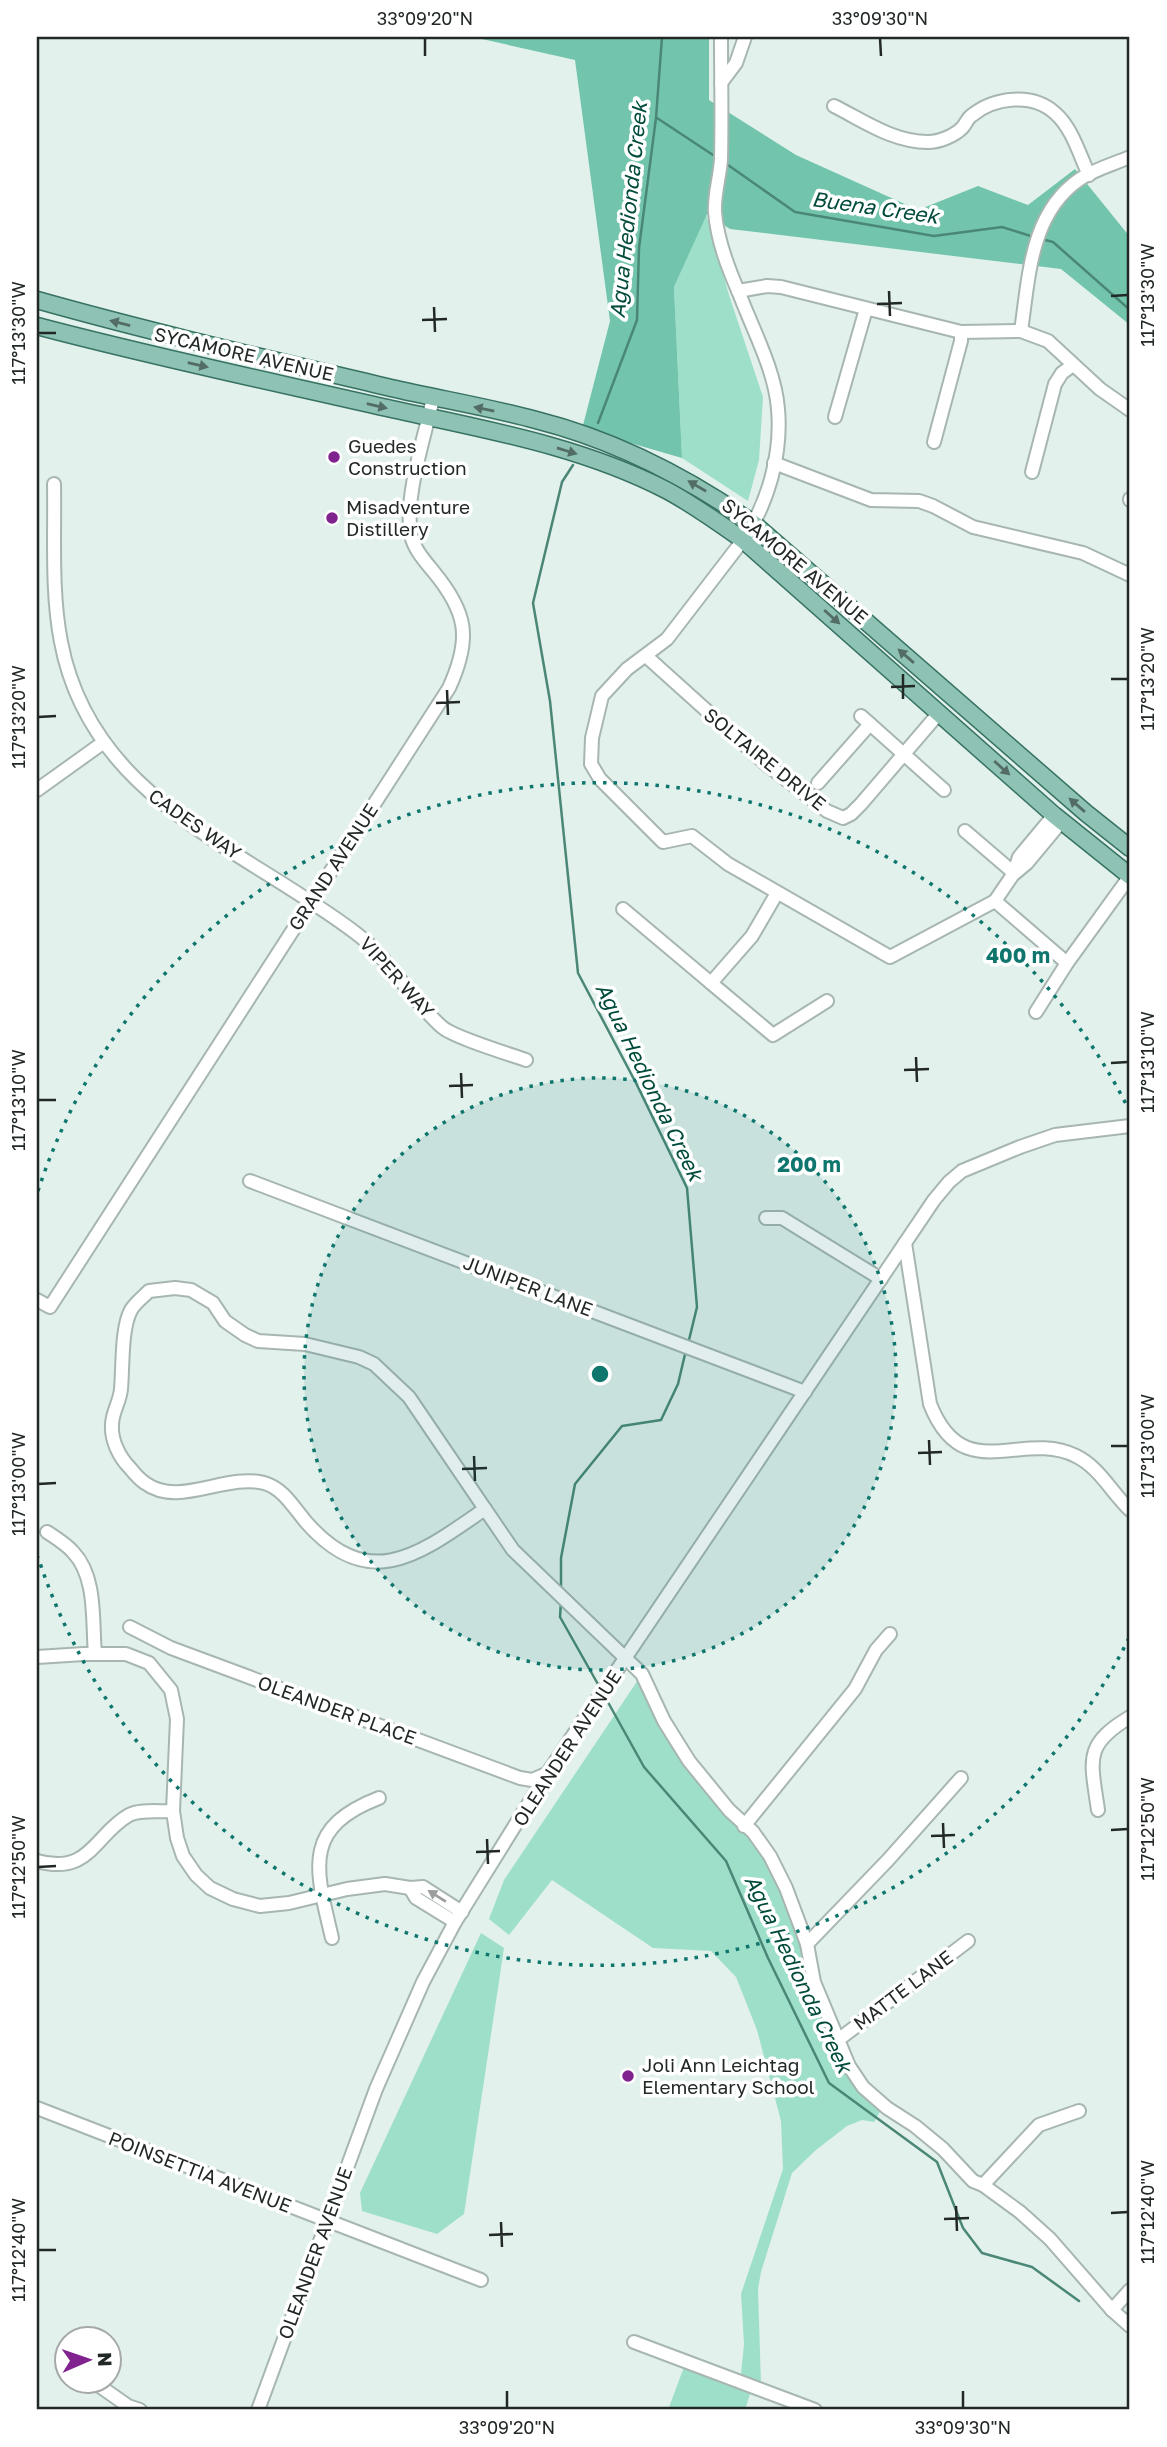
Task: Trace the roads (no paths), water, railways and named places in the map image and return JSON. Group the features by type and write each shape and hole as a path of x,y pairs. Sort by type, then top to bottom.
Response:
{"main road":[{"name":"SYCAMORE AVENUE","path":"37,300 127,325 535,420 583,434 677,475 716,497 754,524 1076,805 1130,848"},
{"name":"SYCAMORE AVENUE","path":"37,326 530,440 623,471 668,491 743,540 1058,818 1130,876"}],"street":[{"path":"721,37 720,162 715,213 723,254 772,380 778,408 774,463 765,501 754,524 685,619 667,639 611,684 602,696 592,738 591,764 600,779 663,842 692,836 728,864 890,957 995,901 1014,873 1019,858 1058,818"},
{"path":"721,84 736,62 745,37"},
{"path":"834,106 898,138 930,142 951,136 963,128 969,117 994,102 1011,100 1040,104 1055,113 1064,124 1089,175"},
{"path":"1021,331 1032,256 1042,223 1053,205 1080,179 1130,157"},
{"path":"738,291 767,286 781,287 961,332 1021,331 1048,341 1100,389 1130,410"},
{"path":"835,417 866,309"},
{"path":"934,442 961,341 961,332"},
{"path":"1032,472 1055,384 1062,373 1073,365"},
{"name":"GRAND AVENUE","path":"37,1300 50,1307 449,688 458,669 463,627 459,610 449,590 419,554 411,537 413,490 433,398"},
{"path":"774,463 871,500 919,501 972,527 1083,553 1130,575"},
{"name":"CADES WAY","path":"54,484 57,601 61,641 78,696 104,742 117,762 147,792 183,819 311,901"},
{"name":"SOLTAIRE DRIVE","path":"646,656 765,764 827,811 843,818 861,804 939,713"},
{"path":"818,783 866,720 944,790"},
{"path":"37,790 104,742"},
{"path":"965,831 1014,873"},
{"path":"1036,1012 1067,963 1130,876"},
{"path":"711,983 752,936 777,893"},
{"name":"VIPER WAY","path":"311,901 360,936 444,1029 526,1060"},
{"path":"995,901 1067,963"},
{"path":"623,909 773,1035 827,1001"},
{"name":"OLEANDER AVENUE","path":"258,2410 376,2089 423,1982 459,1917 547,1774 934,1200 962,1171 1055,1135 1130,1126"},
{"name":"JUNIPER LANE","path":"250,1181 806,1392"},
{"path":"766,1218 782,1218 881,1279"},
{"path":"905,1243 930,1404 947,1436 971,1449 1057,1449 1078,1457 1101,1476 1130,1510"},
{"path":"485,1509 418,1553 388,1562 360,1561 329,1546 286,1499 267,1483 251,1480 211,1485 179,1493 155,1489 125,1463 117,1449 111,1428 112,1416 121,1393 126,1327 132,1308 149,1291 175,1288 191,1290 213,1303 225,1321 245,1335 258,1341 305,1344 359,1357 374,1364 409,1397 513,1550 642,1674 664,1721 689,1761 744,1826 753,1832 770,1856 786,1888 807,1944 814,1982 838,2040 849,2066 870,2094 943,2149 973,2181 983,2185 1020,2212 1050,2239 1112,2310 1130,2326"},
{"path":"47,1532 73,1551 87,1574 95,1654"},
{"name":"OLEANDER PLACE","path":"130,1627 171,1648 520,1779 532,1780 547,1774"},
{"path":"744,1826 855,1689 876,1650 890,1634"},
{"path":"37,1657 126,1654 149,1663 170,1690 177,1719 173,1811 177,1838 183,1856 196,1875 210,1888 233,1899 260,1906 385,1884 423,1887 459,1917"},
{"path":"1098,1810 1092,1765 1095,1749 1101,1737 1130,1717"},
{"path":"807,1944 961,1778"},
{"path":"332,1938 318,1866 327,1833 339,1819 356,1807 379,1798"},
{"path":"37,1861 69,1863 88,1854 132,1813 173,1811"},
{"name":"MATTE LANE","path":"838,2040 968,1941"},
{"name":"POINSETTIA AVENUE","path":"37,2108 481,2280"},
{"path":"983,2185 1039,2125 1079,2112"},
{"path":"1112,2310 1130,2290"},
{"path":"634,2342 815,2410"},
{"path":"111,2394 128,2406 140,2410"}],"waterway":[{"name":"Agua Hedionda Creek","path":"598,423 637,320 639,248 656,118 662,37"},
{"name":"Buena Creek","path":"657,118 713,155"},
{"name":"Buena Creek","path":"728,165 795,212 934,236 1002,227 1034,237"},
{"name":"Buena Creek","path":"1041,239 1053,242 1130,310"},
{"name":"Agua Hedionda Creek","path":"573,465 562,482 533,603 550,701 578,973 687,1188 697,1307 688,1344"},
{"name":"Agua Hedionda Creek","path":"561,1588 561,1558 575,1484 622,1426 661,1420 678,1384 686,1350"},
{"name":"Agua Hedionda Creek","path":"561,1601 560,1617 599,1686"},
{"name":"Agua Hedionda Creek","path":"604,1695 644,1767 726,1861 768,1958 829,2083 937,2162 963,2228 982,2253 1032,2267 1079,2301"}],"place":[{"name":"Guedes Construction","path":"334,457"},
{"name":"Misadventure Distillery","path":"332,518"},
{"name":"Joli Ann Leichtag Elementary School","path":"628,2076"}]}
